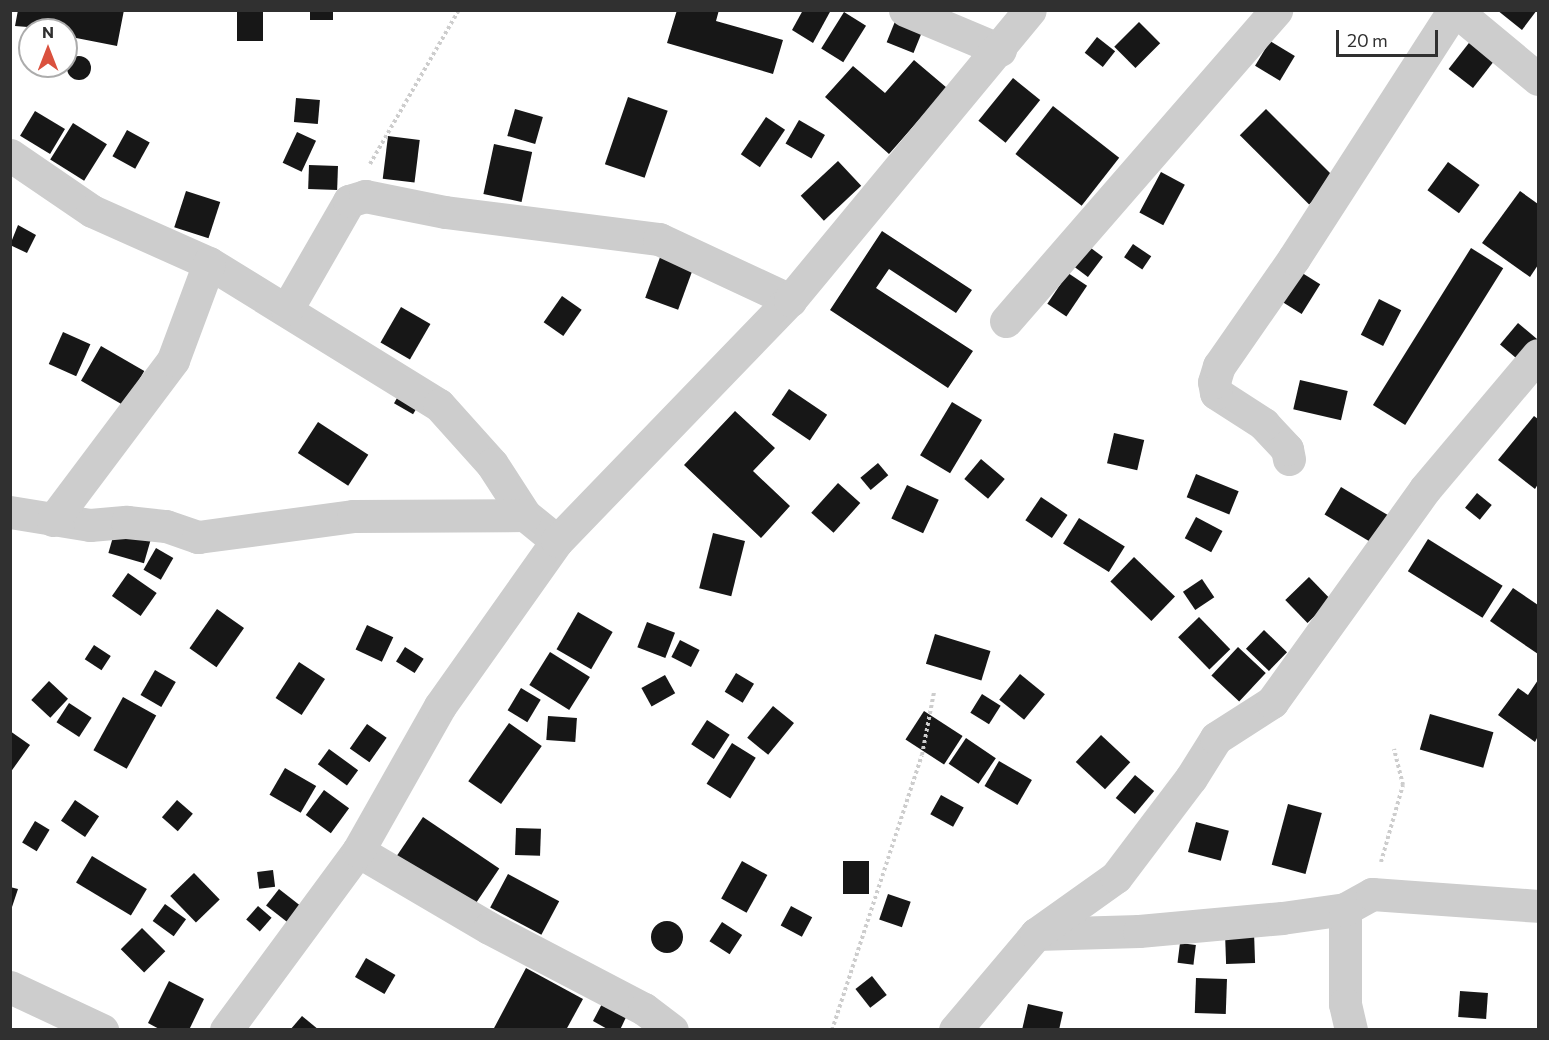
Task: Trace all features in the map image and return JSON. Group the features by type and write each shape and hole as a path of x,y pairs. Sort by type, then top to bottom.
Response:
{"street":[{"path":"905,10 1000,50"},
{"path":"226,1029 358,851 440,706 557,541 790,300 1000,50 1030,10"},
{"path":"1006,321 1276,10"},
{"path":"1289,459 1287,449 1264,424 1216,393 1214,382 1219,366 1294,258 1455,10 1539,79"},
{"path":"10,154 92,211 209,263 287,309 439,405 492,464 525,515 557,541"},
{"path":"287,309 349,201 364,196 446,212 659,239 790,300"},
{"path":"53,520 173,360 209,263"},
{"path":"955,1029 1036,934 1116,877 1191,778 1215,738 1272,702 1425,489 1539,355"},
{"path":"10,512 90,525 128,522 166,526 198,537 353,516 525,515"},
{"path":"358,851 489,928 644,1010 672,1029"},
{"path":"1036,934 1233,923 1358,901 1539,906"},
{"path":"1351,1029 1344,1004 1358,901"},
{"path":"10,987 102,1029"}],"path":[{"path":"349,201 459,10"},
{"path":"832,1029 922,755 934,692"},
{"path":"1358,901 1403,785 1394,749"}],"building":[{"path":"18,10 124,10 117,46 78,38 78,18 18,18 18,26 15,26"},
{"path":"237,10 263,10 263,41 237,41"},
{"path":"310,10 333,10 333,20 310,20"},
{"path":"677,10 719,10 716,21 783,40 773,74 667,43"},
{"path":"803,10 831,10 813,43 792,30"},
{"path":"1497,10 1537,10 1522,30"},
{"path":"844,12 866,26 843,62 821,48"},
{"path":"896,19 923,30 914,53 887,42"},
{"path":"1139,22 1160,43 1135,68 1114,47"},
{"path":"1097,37 1115,51 1103,67 1085,53"},
{"path":"1472,39 1496,58 1473,88 1449,69"},
{"path":"1270,41 1295,56 1280,81 1255,66"},
{"path":"78,56 83,57 90,64 90,72 87,76 79,80 74,78 78,78"},
{"path":"914,60 947,88 889,154 825,97 853,66 885,93"},
{"path":"1013,78 1040,100 1006,143 978,121"},
{"path":"628,97 668,111 645,178 605,164"},
{"path":"296,98 320,100 318,124 294,122"},
{"path":"1053,106 1119,158 1082,206 1015,154"},
{"path":"515,109 543,117 535,144 507,136"},
{"path":"1266,109 1335,178 1309,204 1240,135"},
{"path":"35,111 65,129 50,154 20,136"},
{"path":"766,117 785,130 760,167 741,154"},
{"path":"799,120 825,135 811,158 786,143"},
{"path":"73,123 107,144 84,181 50,159"},
{"path":"127,130 150,143 135,169 112,156"},
{"path":"297,132 316,141 302,172 283,163"},
{"path":"388,136 420,140 415,183 383,179"},
{"path":"494,144 532,152 522,202 483,194"},
{"path":"838,161 861,186 824,221 801,196"},
{"path":"1448,162 1480,185 1459,213 1427,190"},
{"path":"309,165 338,166 337,190 308,189"},
{"path":"1161,172 1185,185 1163,225 1139,213"},
{"path":"186,191 220,202 208,238 174,227"},
{"path":"1520,191 1538,204 1538,265 1530,277 1482,243"},
{"path":"18,225 36,235 27,253 10,245"},
{"path":"882,231 972,290 956,313 889,269 876,288 973,351 948,388 830,310"},
{"path":"1083,242 1103,257 1088,277 1068,262"},
{"path":"1133,244 1151,256 1142,270 1124,257"},
{"path":"1471,248 1503,268 1405,425 1373,405"},
{"path":"663,249 696,261 678,310 645,298"},
{"path":"1299,271 1320,284 1302,314 1280,301"},
{"path":"1068,273 1087,286 1066,317 1047,304"},
{"path":"562,296 582,310 563,336 544,322"},
{"path":"1379,299 1401,310 1383,346 1361,335"},
{"path":"401,307 430,324 410,360 380,343"},
{"path":"1518,323 1538,340 1520,361 1500,344"},
{"path":"63,332 90,344 76,376 49,364"},
{"path":"101,346 144,371 124,406 81,381"},
{"path":"1300,380 1348,391 1341,420 1293,409"},
{"path":"404,386 423,397 413,414 394,403"},
{"path":"789,389 827,415 810,440 772,415"},
{"path":"952,402 982,420 950,473 920,455"},
{"path":"735,411 775,448 753,471 790,506 761,538 684,465"},
{"path":"1534,416 1538,419 1538,484 1535,489 1498,460"},
{"path":"318,422 368,455 348,486 298,453"},
{"path":"1114,433 1144,440 1137,470 1107,463"},
{"path":"981,459 1005,479 988,499 964,479"},
{"path":"878,463 888,475 871,490 860,478"},
{"path":"1196,474 1239,491 1229,514 1187,497"},
{"path":"838,483 860,503 834,533 811,513"},
{"path":"907,485 939,500 923,533 891,519"},
{"path":"1341,487 1391,517 1374,544 1325,514"},
{"path":"1477,493 1492,505 1480,520 1465,508"},
{"path":"1041,497 1068,515 1052,538 1025,520"},
{"path":"1196,517 1222,531 1211,552 1185,538"},
{"path":"1079,518 1125,547 1109,572 1063,543"},
{"path":"115,530 151,540 144,563 108,553"},
{"path":"713,533 745,541 731,596 699,588"},
{"path":"1428,539 1503,586 1482,618 1408,571"},
{"path":"156,548 173,558 161,580 144,570"},
{"path":"1134,557 1175,597 1151,621 1110,581"},
{"path":"128,573 157,593 141,616 112,596"},
{"path":"1309,577 1331,600 1307,623 1285,600"},
{"path":"1202,579 1214,597 1195,610 1183,592"},
{"path":"1513,588 1538,605 1538,654 1490,621"},
{"path":"217,609 244,628 217,667 189,648"},
{"path":"578,612 613,632 591,669 556,649"},
{"path":"1199,617 1230,649 1209,670 1178,637"},
{"path":"647,622 675,633 665,658 637,647"},
{"path":"367,625 393,637 382,662 356,649"},
{"path":"1264,630 1287,652 1269,671 1246,649"},
{"path":"935,634 990,651 981,681 926,664"},
{"path":"680,640 700,650 691,667 671,657"},
{"path":"94,645 111,656 102,670 85,659"},
{"path":"405,647 424,659 415,673 396,661"},
{"path":"1238,647 1266,673 1239,701 1211,676"},
{"path":"550,652 590,677 569,710 529,685"},
{"path":"299,662 325,679 302,715 276,698"},
{"path":"155,670 176,682 161,707 140,695"},
{"path":"736,673 754,684 743,703 725,692"},
{"path":"1020,674 1045,694 1024,720 999,700"},
{"path":"665,675 675,693 652,706 641,688"},
{"path":"1538,680 1538,736 1535,742 1498,715 1518,688 1528,695"},
{"path":"49,681 68,699 50,718 31,700"},
{"path":"521,688 541,700 527,722 508,710"},
{"path":"982,694 1001,706 989,724 970,713"},
{"path":"123,697 156,715 127,769 93,750"},
{"path":"69,703 92,718 79,737 56,722"},
{"path":"773,706 794,723 768,755 747,738"},
{"path":"924,711 963,736 944,765 905,740"},
{"path":"1430,714 1493,732 1483,768 1420,750"},
{"path":"548,716 577,718 575,742 546,740"},
{"path":"707,720 730,735 714,759 691,744"},
{"path":"509,723 542,746 501,804 468,781"},
{"path":"367,724 387,738 369,762 350,749"},
{"path":"10,731 30,745 10,773"},
{"path":"1101,735 1130,762 1105,789 1076,762"},
{"path":"966,738 996,758 979,784 949,764"},
{"path":"732,743 756,758 730,799 707,784"},
{"path":"329,749 358,770 347,786 318,764"},
{"path":"999,761 1032,780 1017,805 984,786"},
{"path":"285,768 316,786 301,813 270,795"},
{"path":"1135,775 1154,791 1135,814 1116,798"},
{"path":"324,790 349,808 331,833 306,815"},
{"path":"941,795 964,808 953,827 930,814"},
{"path":"75,800 99,816 85,837 61,821"},
{"path":"177,800 193,814 178,831 162,817"},
{"path":"1288,804 1322,813 1306,874 1272,865"},
{"path":"423,817 499,868 473,907 397,856"},
{"path":"35,821 50,830 37,851 22,842"},
{"path":"1196,822 1229,831 1221,861 1188,852"},
{"path":"516,828 541,829 540,856 515,855"},
{"path":"92,856 147,889 131,916 76,883"},
{"path":"742,861 767,875 747,913 721,899"},
{"path":"843,861 869,861 869,894 843,894"},
{"path":"273,870 275,887 259,889 257,872"},
{"path":"194,873 220,900 196,923 170,896"},
{"path":"508,874 559,901 541,935 490,908"},
{"path":"10,887 18,889 11,910 10,910"},
{"path":"279,889 301,906 288,923 266,906"},
{"path":"888,894 911,902 902,927 879,920"},
{"path":"165,904 186,919 174,936 153,921"},
{"path":"258,906 272,918 260,931 246,920"},
{"path":"791,906 812,917 802,937 781,925"},
{"path":"667,921 678,926 683,937 678,948 667,953 656,948 651,937 656,926"},
{"path":"722,922 742,935 730,954 709,941"},
{"path":"142,928 165,951 144,973 121,949"},
{"path":"1254,932 1255,963 1226,964 1225,933"},
{"path":"1180,943 1196,945 1193,965 1178,963"},
{"path":"366,958 395,975 384,994 355,977"},
{"path":"526,968 583,999 566,1030 493,1030"},
{"path":"872,976 887,995 870,1008 855,989"},
{"path":"1196,978 1227,979 1226,1014 1195,1013"},
{"path":"169,981 204,999 189,1030 161,1030 148,1023"},
{"path":"1460,991 1488,993 1486,1019 1458,1017"},
{"path":"604,1000 628,1013 620,1030 609,1030 593,1021"},
{"path":"1028,1004 1063,1012 1059,1030 1022,1030"},
{"path":"302,1016 319,1030 290,1030"}]}
